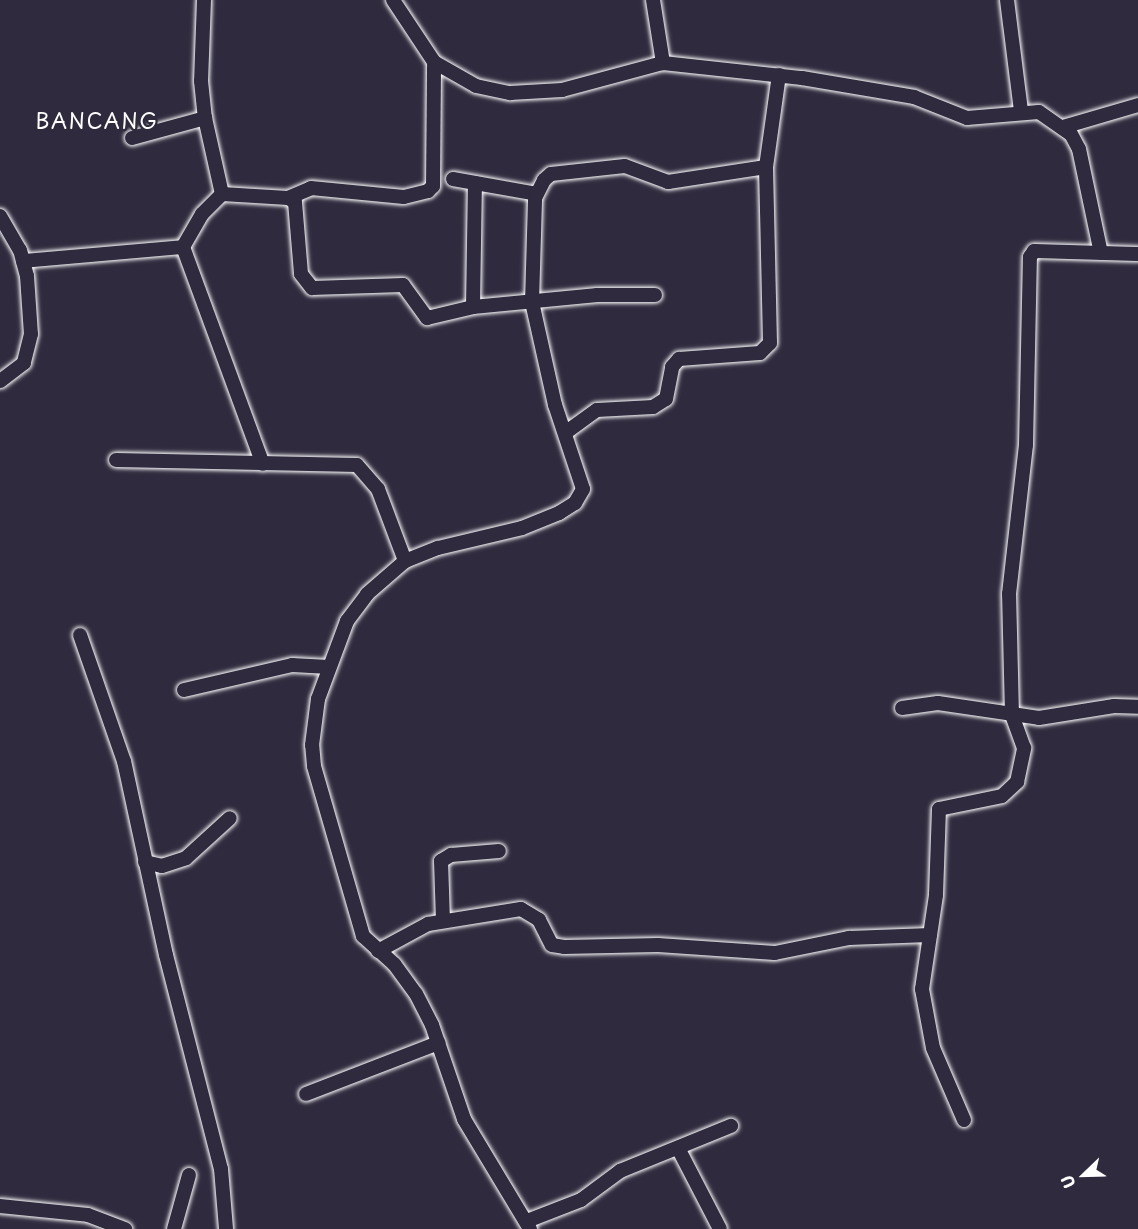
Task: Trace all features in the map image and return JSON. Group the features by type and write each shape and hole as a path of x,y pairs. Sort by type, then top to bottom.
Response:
{"street":[{"path":"204,0 201,81 205,118 222,194"},
{"path":"393,0 434,62 476,86 537,94 663,63 779,75 914,97 967,118 1002,117 1021,111 1039,112 1063,127 1078,149 1101,253"},
{"path":"653,0 663,63"},
{"path":"1008,0 1021,111"},
{"path":"183,247 202,214 222,194 288,198 311,188 396,196 428,191 433,186 434,62"},
{"path":"565,433 597,410 653,407 666,399 672,367 679,359 760,353 770,343 766,167 779,75"},
{"path":"1063,127 1138,105"},
{"path":"132,138 205,118"},
{"path":"731,1126 613,1175 581,1200 528,1225 464,1119 438,1043 416,994 394,964 363,936 314,766 313,727 329,668 347,621 367,594 405,561 438,548 522,528 575,503 583,489 565,433 532,302 537,194 551,174 625,166 668,182 766,167"},
{"path":"453,179 537,194"},
{"path":"473,307 475,183"},
{"path":"288,198 298,207 301,274 312,288 403,285 408,287 427,318 473,307 597,295 655,295"},
{"path":"0,216 23,261 31,334 29,351 24,363 0,381"},
{"path":"23,261 183,247"},
{"path":"183,247 263,464"},
{"path":"964,1120 933,1048 922,989 930,935 939,809 992,801 1017,782 1024,748 1012,715 1009,594 1026,445 1030,257 1035,251 1138,254"},
{"path":"116,460 357,465 378,489 405,561"},
{"path":"80,635 124,761 145,862 221,1169 226,1229"},
{"path":"184,690 292,665 329,668"},
{"path":"902,708 938,703 1039,718 1105,707 1138,707"},
{"path":"145,862 162,866 186,858 230,818"},
{"path":"443,921 441,861 452,855 499,851"},
{"path":"378,951 428,924 521,909 539,920 552,945 658,945 775,953 849,938 930,935"},
{"path":"306,1094 438,1043"},
{"path":"678,1148 720,1229"},
{"path":"174,1229 189,1175"},
{"path":"0,1206 88,1215 125,1229"}],"district":[{"name":"BANCANG","path":"97,120"}]}
